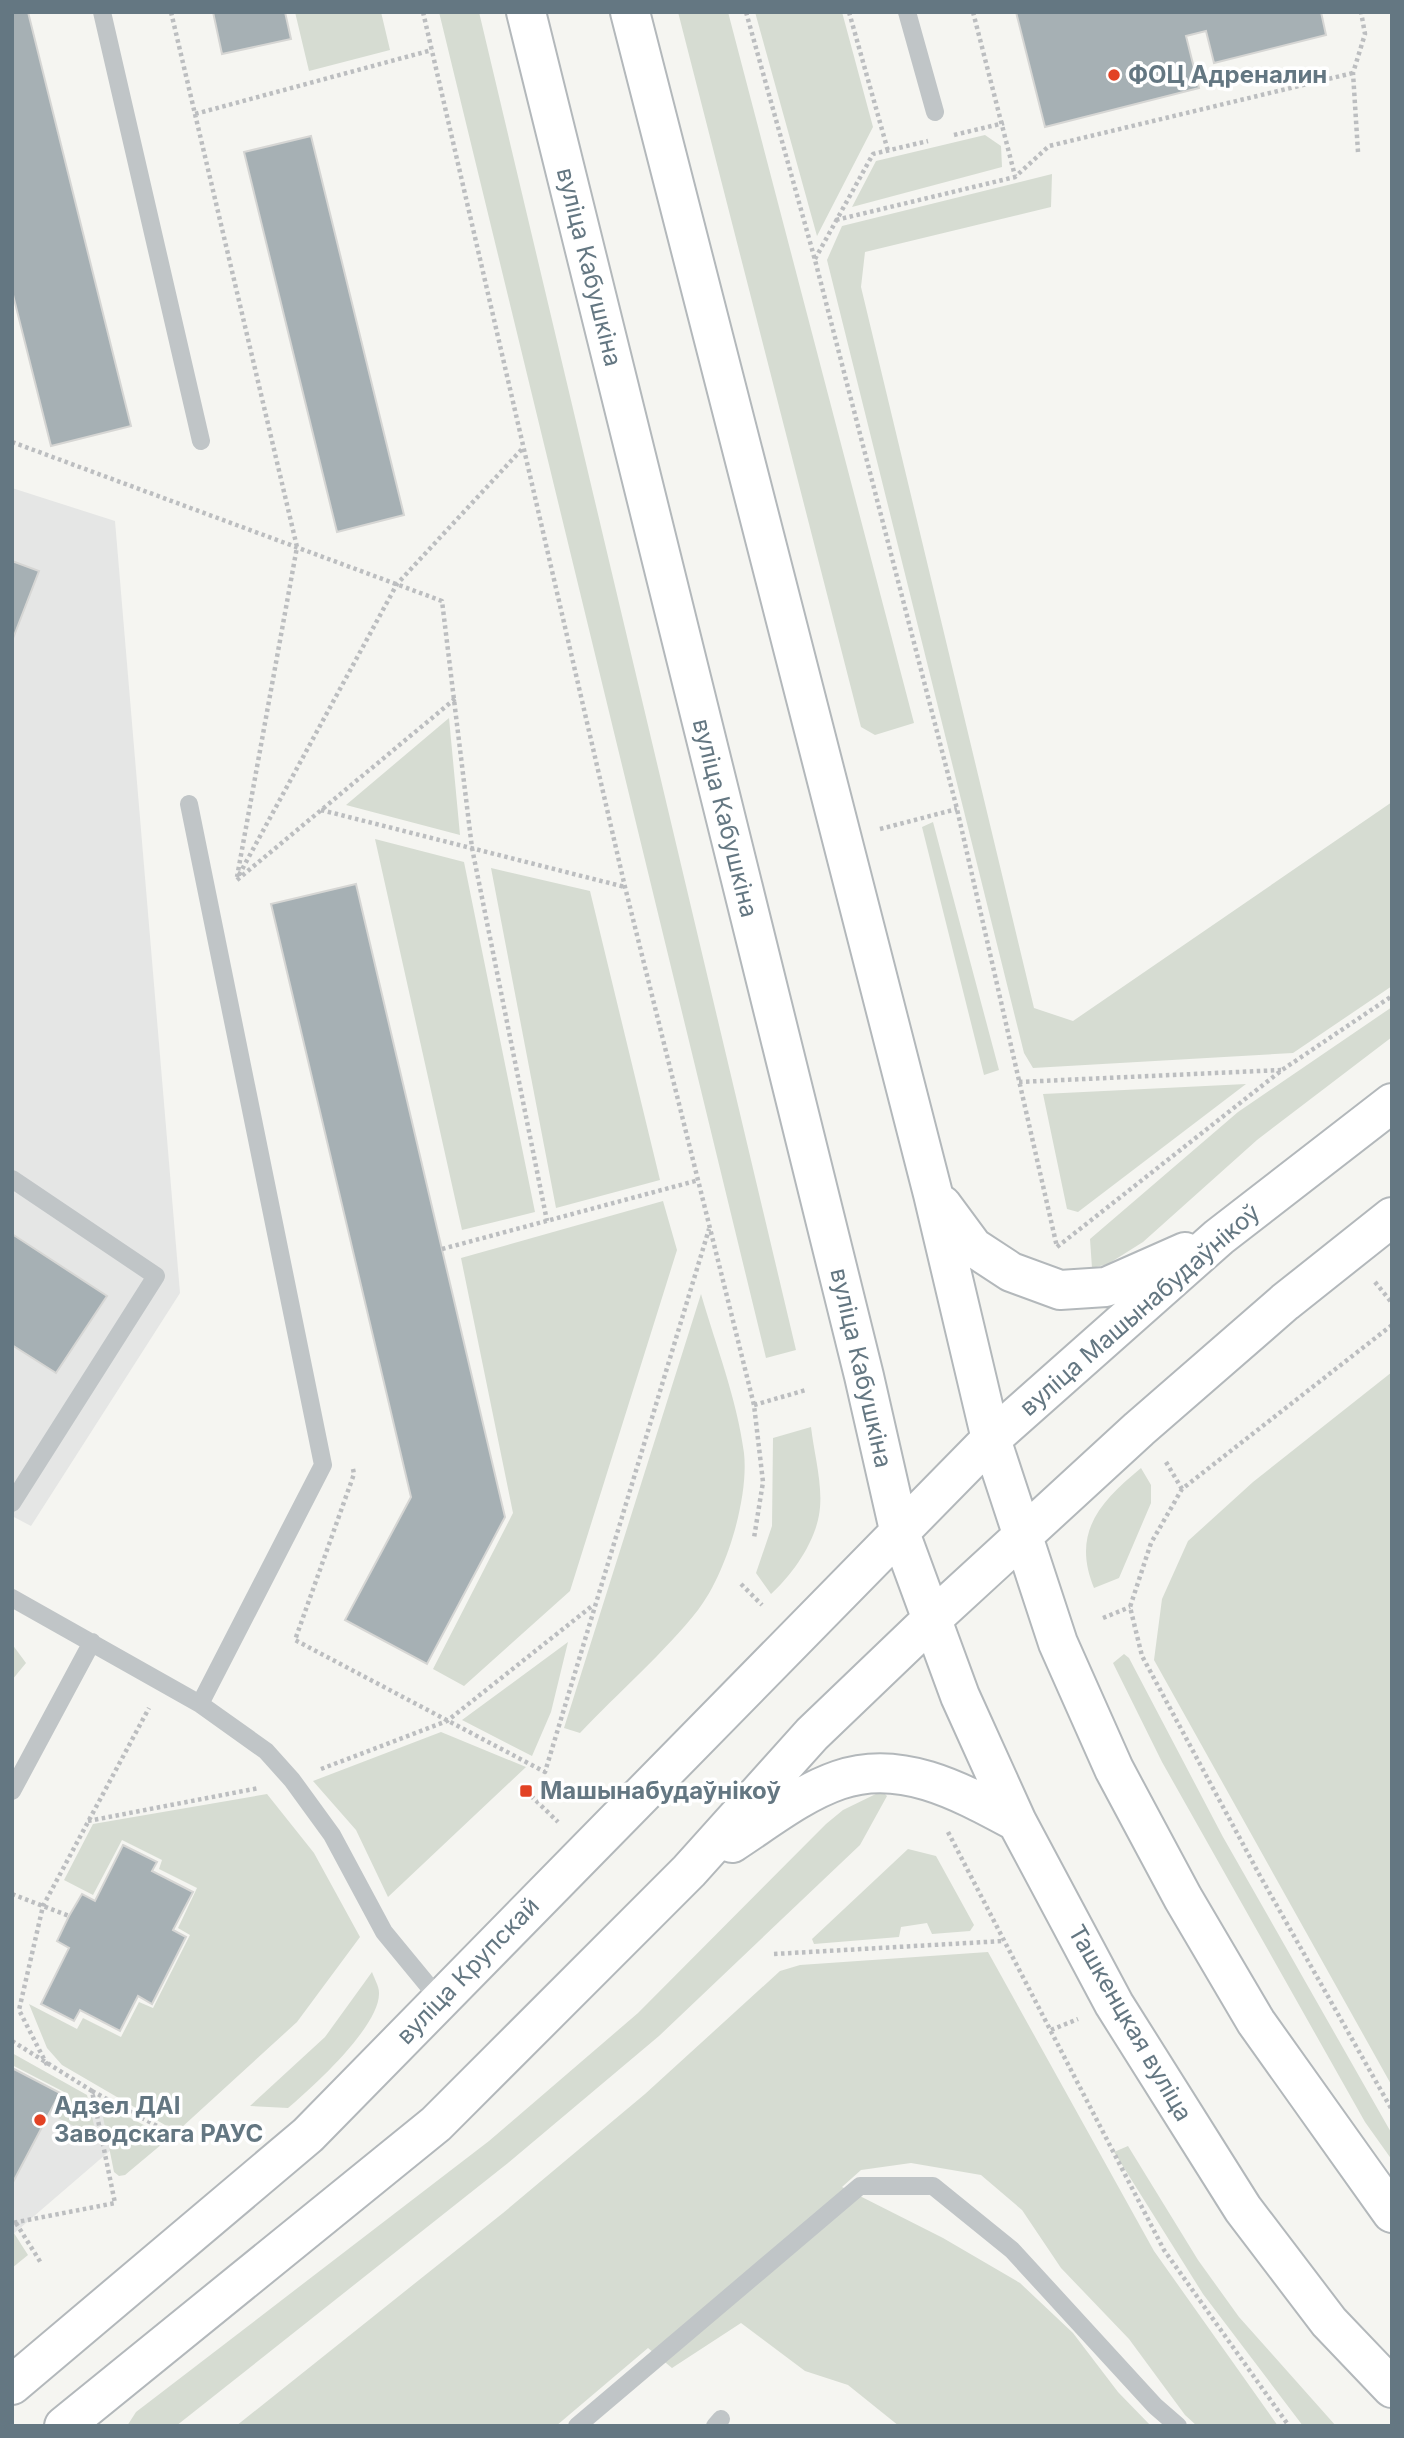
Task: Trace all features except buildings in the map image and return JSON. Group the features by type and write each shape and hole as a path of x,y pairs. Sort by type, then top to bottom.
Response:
{"main road":[{"name":"вуліца Кабушкіна","path":"526,12 864,1376 899,1530 931,1620"},
{"path":"629,12 933,1194 991,1438 1026,1536 1058,1643 1114,1769 1183,1898 1256,2022 1392,2213"},
{"name":"вуліца Машынабудаўнікоў","path":"899,1530 991,1438 1219,1237 1392,1102"},
{"path":"933,1194 973,1247 1012,1272 1060,1290 1106,1287 1219,1237"},
{"path":"64,2426 436,2124 689,1871 813,1734 931,1620 1026,1536 1149,1420 1284,1302 1392,1217"},
{"name":"вуліца Крупскай","path":"12,2385 308,2135 899,1530"},
{"name":"Ташкенцкая вуліца","path":"931,1620 960,1696 1017,1822 1114,2004 1243,2209 1329,2322 1392,2388"},
{"path":"689,1871 798,1801 839,1780 875,1773 900,1774 930,1781 961,1792 1017,1822"}],"lane":[{"path":"102,12 201,441"},
{"path":"907,12 935,112"},
{"path":"189,804 323,1465 200,1703"},
{"path":"12,1179 156,1276 12,1503"},
{"path":"12,1598 200,1703 266,1751 292,1780 332,1835 384,1932 440,2000"},
{"path":"12,1791 92,1643"},
{"path":"577,2426 860,2186 933,2186 1012,2250 1155,2406 1178,2426"}],"path":[{"path":"171,12 297,547 237,878 239,892"},
{"path":"423,12 625,887 754,1405 763,1482 754,1538"},
{"path":"746,12 815,260 957,809 1057,1247 1282,1070 1392,996"},
{"path":"849,12 888,151"},
{"path":"973,12 1004,123 1015,177"},
{"path":"1358,152 1353,73 1365,34 1361,12"},
{"path":"195,114 432,50"},
{"path":"836,220 1015,177 1049,146 1353,73"},
{"path":"953,135 1004,123"},
{"path":"815,260 873,153 940,138"},
{"path":"12,442 442,601 456,698 472,848 547,1221"},
{"path":"237,878 397,584 524,447"},
{"path":"237,878 456,698"},
{"path":"913,821 957,809"},
{"path":"320,810 625,887"},
{"path":"1019,1082 1282,1070"},
{"path":"442,1249 699,1180"},
{"path":"352,1461 354,1474 295,1640 545,1772 709,1229"},
{"path":"1392,1325 1182,1489 1151,1543 1130,1606 1142,1656 1259,1874 1392,2110"},
{"path":"754,1405 806,1390"},
{"path":"1166,1462 1182,1489"},
{"path":"741,1584 762,1605"},
{"path":"88,1822 292,1780 447,1721 593,1606"},
{"path":"1103,1618 1130,1606"},
{"path":"47,2065 19,2010 43,1906 163,1683"},
{"path":"946,1829 1164,2250 1289,2426"},
{"path":"12,1894 69,1916"},
{"path":"774,1954 1003,1941"},
{"path":"12,2041 47,2065 183,2140"},
{"path":"41,2263 14,2223 115,2203 92,2091"}],"shaded area":[{"path":"295,12 381,12 390,50 309,71"},
{"path":"439,12 479,12 796,1350 766,1358"},
{"path":"678,12 728,12 914,723 875,735 861,727"},
{"path":"755,12 842,12 873,127 817,236"},
{"path":"985,135 1001,146 1002,167 852,207 876,161"},
{"path":"1052,174 1051,207 865,252 861,287 1034,1008 1073,1021 1392,802 1392,986 1293,1053 1033,1068 1024,1053 827,260 842,226"},
{"path":"12,488 115,521 180,1293 31,1526 12,1516"},
{"path":"449,718 460,835 346,805"},
{"path":"933,822 999,1070 984,1075 922,827"},
{"path":"375,839 464,862 535,1212 462,1230"},
{"path":"491,868 590,891 660,1180 556,1208"},
{"path":"1392,1007 1392,1037 1257,1140 1143,1242 1108,1264 1092,1268 1090,1239 1238,1112"},
{"path":"1246,1084 1078,1212 1067,1209 1043,1094"},
{"path":"663,1201 677,1250 570,1591 464,1686 433,1669 513,1513 461,1258"},
{"path":"701,1294 731,1393 744,1453 743,1491 733,1535 718,1577 698,1610 656,1657 580,1733 564,1728"},
{"path":"1392,1372 1392,2086 1154,1660 1162,1599 1188,1541 1253,1482"},
{"path":"811,1427 819,1482 819,1515 801,1558 771,1594 756,1573 772,1526 773,1438"},
{"path":"1141,1468 1151,1485 1151,1503 1119,1578 1094,1588 1086,1550 1088,1534 1102,1506"},
{"path":"568,1642 551,1712 532,1756 462,1720"},
{"path":"12,1644 26,1663 12,1680"},
{"path":"1124,1654 1129,1658 1223,1837 1392,2134 1392,2160 1365,2122 1162,1762 1113,1663"},
{"path":"441,1732 526,1767 388,1897 356,1830 313,1781"},
{"path":"882,1791 887,1796 860,1845 659,2036 508,2163 176,2426 127,2426 136,2412 489,2141 638,2013 826,1824 843,1810"},
{"path":"267,1794 314,1853 360,1937 297,2022 181,2128 165,2125 62,2065 47,2048 29,2004 77,2029 83,2018 121,2037 139,2002 153,2008 190,1935 178,1928 197,1888 159,1869 162,1860 122,1840 93,1895 64,1880 93,1824"},
{"path":"908,1849 936,1856 974,1925 970,1931 932,1934 927,1923 901,1927 899,1937 814,1944 812,1939"},
{"path":"988,1952 1154,2251 1278,2426 1197,2426 1185,2415 1129,2339 1061,2268 1022,2210 981,2175 911,2163 861,2170 842,2187 943,2238 1020,2283 1073,2333 1118,2392 1151,2426 899,2426 848,2385 805,2371 741,2323 672,2368 648,2348 556,2426 236,2426 503,2213 645,2094 780,1971 800,1965"},
{"path":"372,1972 379,1990 376,2007 369,2022 343,2055 288,2108 250,2106 325,2037"},
{"path":"12,2053 87,2095 97,2138 56,2117 68,2094 12,2065"},
{"path":"12,2068 134,2130 12,2235"},
{"path":"100,2102 161,2134 162,2144 125,2175 119,2176 114,2172"},
{"path":"1128,2146 1198,2260 1239,2317 1336,2426 1303,2426 1203,2294 1114,2152"},
{"path":"12,2230 28,2255 12,2268"}],"place":[{"name":"ФОЦ Адреналин","path":"1114,75"},
{"name":"Машынабудаўнікоў","path":"526,1791"},
{"name":"Адзел ДАІ Заводскага РАУС","path":"40,2120"}]}
